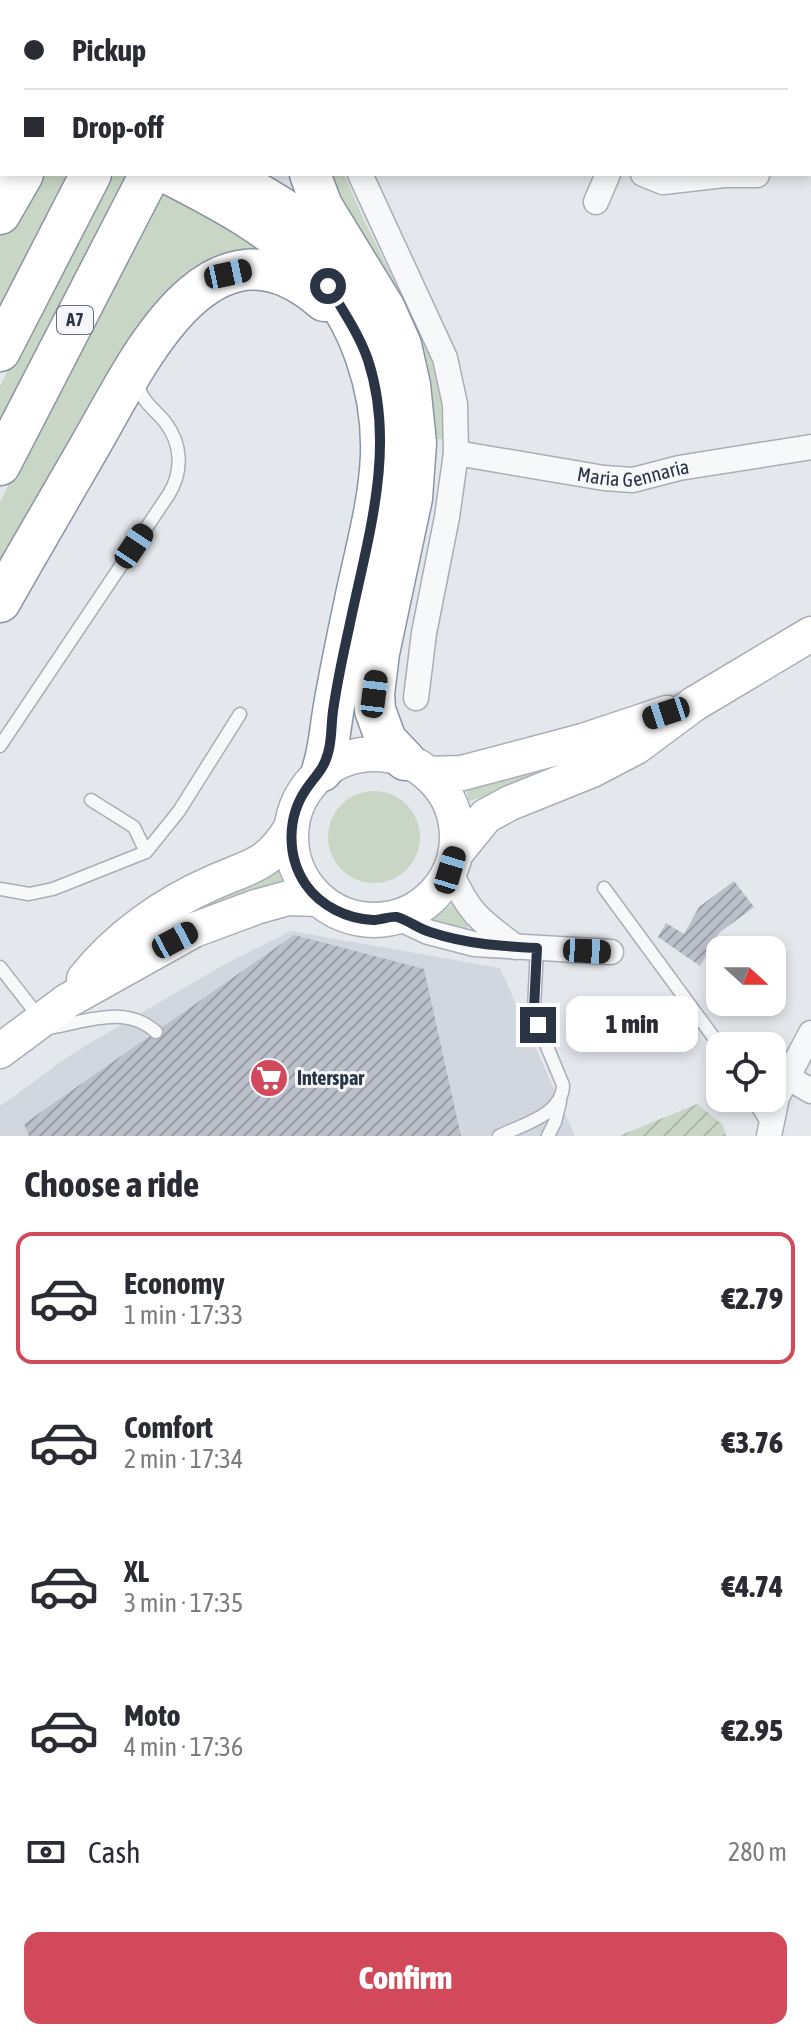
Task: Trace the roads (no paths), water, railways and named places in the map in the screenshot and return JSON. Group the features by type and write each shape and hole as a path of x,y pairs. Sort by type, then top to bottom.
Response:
{"highway":[{"path":"0,214 22,176"},
{"path":"0,351 90,176"},
{"name":"A7","path":"0,465 163,176"},
{"path":"166,176 244,216 297,255 328,286 368,359 379,407 381,454 375,512 342,661 329,750 322,771"},
{"path":"227,176 274,202 316,231 366,280"},
{"path":"311,176 322,206 385,309 401,345 410,385 416,443 412,498 379,653 374,694 375,710 386,740 417,767"},
{"path":"0,602 122,409 136,366 158,331 184,301 228,274 265,270 293,280 315,293 351,324"}],"main road":[{"path":"291,828 296,867 318,899 354,917 375,920 396,917 418,907 437,891 452,862 486,816 592,770 636,747 694,704 811,634"},
{"path":"34,1026 99,960 144,921 212,882 241,873 282,844 302,797 322,771 341,760 362,754 384,754 417,767 462,773 583,741 694,704"},
{"path":"417,767 440,787 452,811 457,836 452,862"},
{"path":"34,1026 194,930 288,898 318,899"}],"street":[{"path":"361,176 445,358 455,404 456,453 424,633 416,698"},
{"path":"596,202 607,176"},
{"path":"648,176 663,182 715,176"},
{"name":"Maria Gennaria","path":"456,453 633,480 679,468 811,447"},
{"path":"452,862 463,900 484,924 526,947"},
{"path":"396,917 428,932 474,944 611,952"},
{"path":"770,1132 777,1097 811,1033"},
{"path":"787,1077 811,1091"}],"lane":[{"path":"0,746 174,487 178,448 166,423 144,400 138,386 136,366"},
{"path":"122,409 152,410"},
{"path":"0,889 29,894 53,889 146,852 179,811 240,714"},
{"path":"91,800 134,827 146,852"},
{"path":"604,888 710,1032"},
{"path":"526,947 538,1025 563,1085 555,1122 548,1136"},
{"path":"0,967 34,1026 129,1016 144,1021 156,1032"},
{"path":"499,1136 546,1114 560,1102"},
{"path":"759,1112 770,1132"}],"place":[{"name":"Interspar","path":"269,1078"}]}
